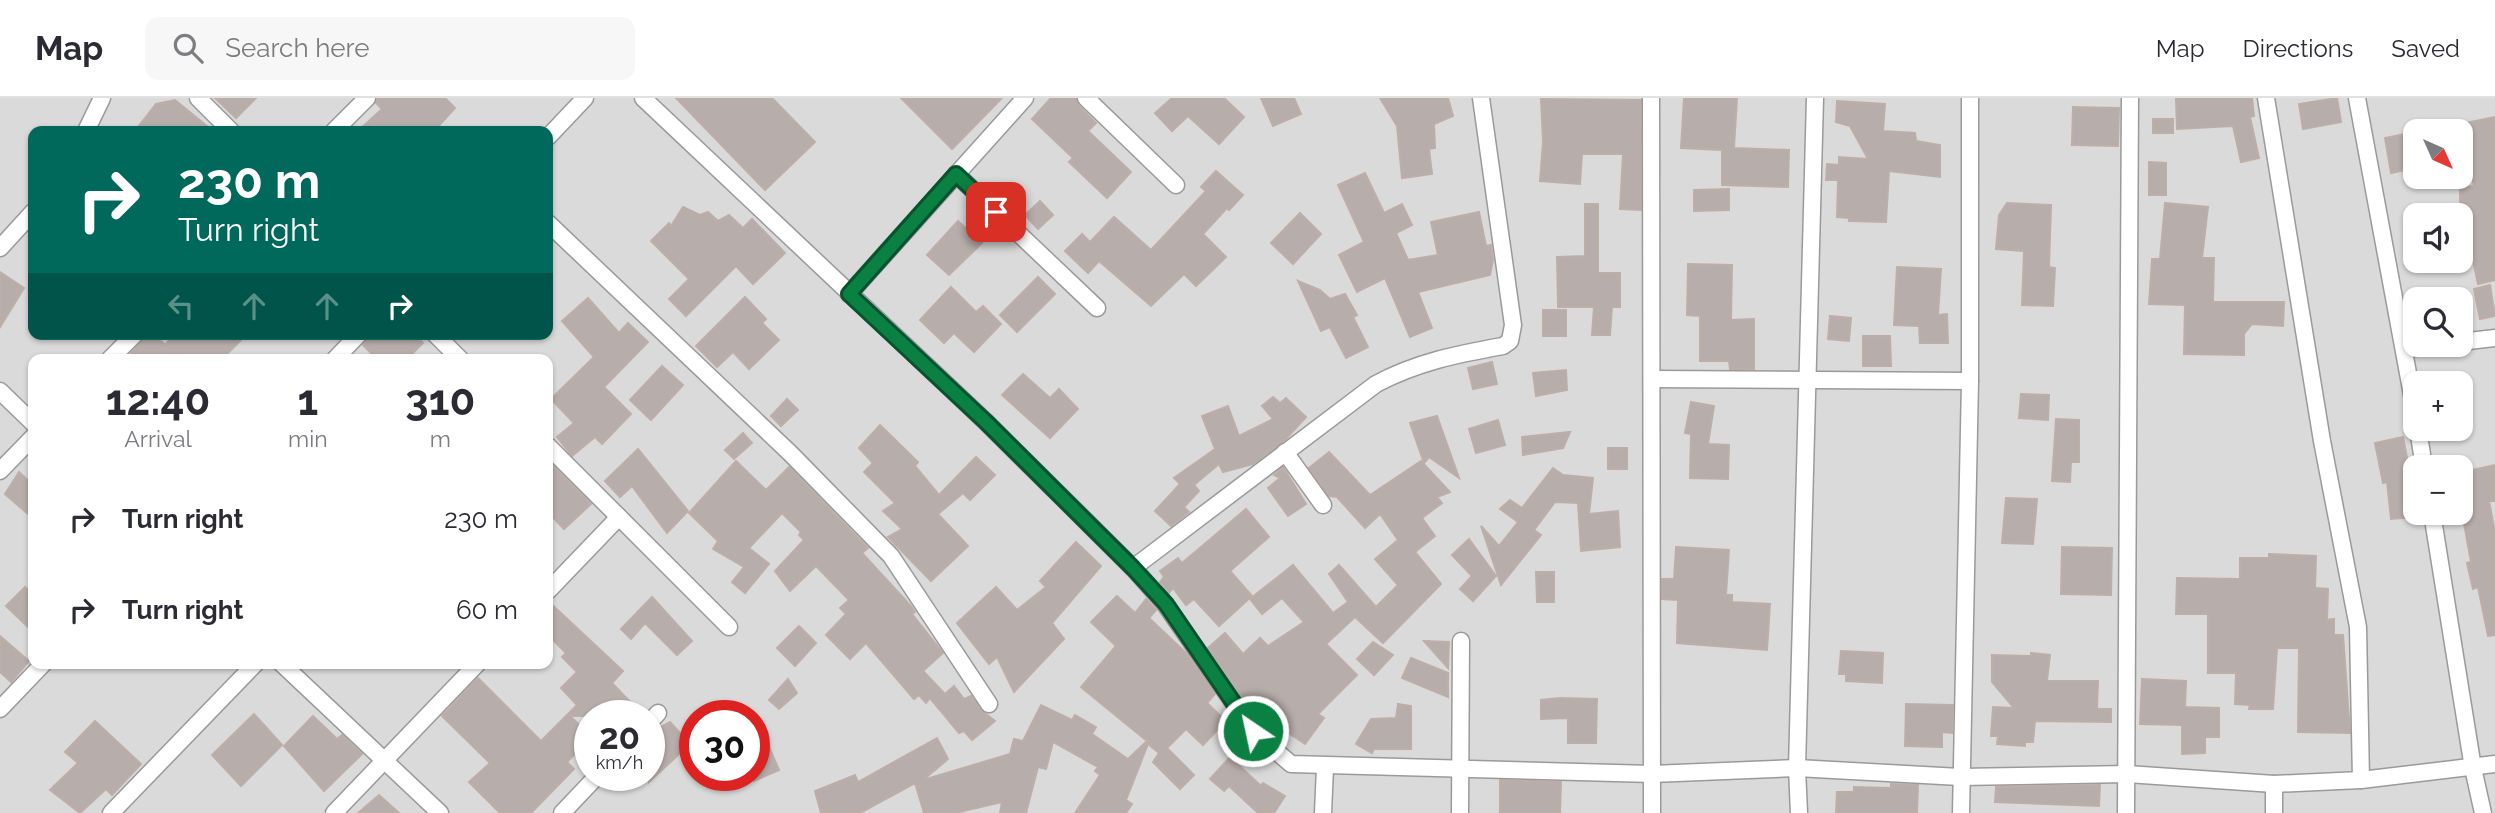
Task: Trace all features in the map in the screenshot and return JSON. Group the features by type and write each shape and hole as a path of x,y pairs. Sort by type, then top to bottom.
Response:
{"street":[{"path":"88,126 102,98"},
{"path":"198,98 226,126"},
{"path":"339,126 367,98"},
{"path":"553,132 585,98"},
{"path":"643,98 986,422 1133,568 1166,604 1253,731 1291,764 1325,767 1462,766 1652,774 1797,768 1960,777 2127,774 2273,784 2361,780 2495,764"},
{"path":"849,294 1025,98"},
{"path":"1086,98 1176,185"},
{"path":"1133,568 1376,384 1405,368 1447,356 1503,346 1510,341 1513,325 1481,98"},
{"path":"1651,98 1651,813"},
{"path":"1799,813 1797,768 1815,98"},
{"path":"1961,813 1970,381 1970,98"},
{"path":"2126,813 2130,98"},
{"path":"2266,98 2322,441 2358,626 2361,780"},
{"path":"2357,98 2403,339"},
{"path":"956,174 1097,308"},
{"path":"0,248 28,217"},
{"path":"553,228 791,454 891,556 989,704"},
{"path":"2473,341 2495,338"},
{"path":"115,354 129,340"},
{"path":"340,354 353,340"},
{"path":"441,340 455,354"},
{"path":"1653,379 1970,381"},
{"path":"0,391 28,418"},
{"path":"0,471 28,442"},
{"path":"553,451 729,627"},
{"path":"1284,452 1323,505"},
{"path":"553,586 619,517"},
{"path":"2433,525 2473,768 2483,813"},
{"path":"1460,813 1461,642"},
{"path":"0,709 38,669"},
{"path":"111,813 250,669"},
{"path":"287,669 440,813"},
{"path":"334,813 472,669"},
{"path":"1323,813 1325,767"},
{"path":"2273,784 2274,813"},
{"path":"562,813 583,791"}],"shaded area":[{"path":"0,98 2495,98 2495,813 0,813"}],"building":[{"path":"215,98 256,98 236,118"},
{"path":"377,98 445,98 455,108 439,126 363,126 382,109 376,103"},
{"path":"676,98 772,98 815,142 765,190"},
{"path":"901,98 1002,98 952,149"},
{"path":"1051,98 1076,98 1079,106 1096,123 1088,131 1131,172 1107,198 1069,162 1073,158 1032,119"},
{"path":"1172,98 1224,98 1244,117 1219,144 1188,116 1172,131 1155,113"},
{"path":"1261,98 1294,98 1301,114 1273,126"},
{"path":"1380,98 1448,98 1453,116 1434,124 1435,148 1429,149 1432,174 1402,178 1397,126"},
{"path":"1684,98 1737,98 1734,148 1789,150 1788,187 1722,185 1722,150 1681,148"},
{"path":"2176,98 2252,98 2254,116 2250,117 2259,158 2241,162 2233,126 2177,129"},
{"path":"2337,98 2341,122 2303,129 2299,104"},
{"path":"1541,99 1641,100 1641,210 1620,209 1623,154 1582,154 1580,184 1540,181 1543,142"},
{"path":"175,100 207,126 139,126 156,104"},
{"path":"1837,101 1885,104 1883,131 1915,133 1916,141 1940,145 1940,177 1889,171 1886,222 1849,221 1849,218 1837,217 1838,180 1826,180 1827,164 1839,165 1839,157 1868,159 1850,126 1836,122"},
{"path":"2073,107 2119,108 2118,146 2072,145"},
{"path":"2495,117 2495,280 2478,284 2473,261 2473,203 2460,203 2460,189 2473,189 2474,186 2473,121"},
{"path":"2153,119 2173,119 2173,133 2153,133"},
{"path":"2403,134 2403,170 2391,173 2385,138"},
{"path":"2149,162 2166,163 2166,195 2149,195"},
{"path":"1216,171 1243,195 1203,234 1226,257 1196,286 1184,274 1151,306 1099,261 1088,273 1065,251 1082,234 1090,242 1114,217 1151,250 1206,191 1201,187"},
{"path":"1365,173 1384,213 1402,204 1412,225 1396,233 1408,260 1438,255 1431,222 1479,212 1486,246 1491,245 1493,260 1490,275 1418,292 1432,328 1410,337 1385,278 1357,292 1339,255 1364,242 1338,185"},
{"path":"1729,189 1729,210 1694,211 1694,190"},
{"path":"1040,201 1053,215 1038,229 1025,215"},
{"path":"2007,203 2051,205 2049,267 2055,268 2053,306 2022,305 2024,251 1996,249 1999,215"},
{"path":"2165,203 2208,207 2202,258 2214,258 2213,302 2284,302 2283,326 2252,324 2244,334 2244,355 2184,354 2185,305 2149,304 2152,259 2160,259"},
{"path":"1585,204 1598,204 1598,273 1620,273 1620,307 1612,307 1610,335 1592,335 1594,307 1558,307 1557,257 1585,256"},
{"path":"683,207 700,215 708,212 718,221 729,215 743,228 752,219 785,253 753,284 736,266 686,316 669,299 689,279 651,241 669,223 671,226"},
{"path":"1300,213 1321,234 1293,264 1271,243"},
{"path":"958,221 982,243 949,275 927,255"},
{"path":"1688,264 1732,265 1731,320 1754,319 1754,369 1730,369 1729,361 1700,361 1700,316 1687,315"},
{"path":"1897,267 1941,269 1938,315 1947,314 1948,343 1920,343 1919,326 1894,325"},
{"path":"0,272 24,288 0,327"},
{"path":"1038,277 1055,294 1017,332 1000,315"},
{"path":"1298,281 1320,290 1330,299 1345,294 1357,315 1353,317 1368,347 1346,358 1330,327 1321,331"},
{"path":"2490,285 2495,316 2480,319 2474,289"},
{"path":"951,287 976,312 983,306 1001,324 974,352 954,333 944,343 920,320"},
{"path":"745,297 766,319 762,323 779,340 749,369 733,352 717,367 696,346"},
{"path":"588,298 619,333 628,323 648,342 604,387 631,414 602,444 595,437 572,456 557,437 574,423 553,401 553,397 594,357 562,321"},
{"path":"1543,310 1566,310 1566,336 1543,336"},
{"path":"1830,316 1851,318 1849,341 1828,339"},
{"path":"1863,336 1890,336 1891,366 1863,366"},
{"path":"141,340 160,340 165,345 170,340 241,340 227,354 131,353"},
{"path":"366,340 420,340 423,343 412,354 372,354 363,345"},
{"path":"1492,362 1497,384 1473,389 1468,368"},
{"path":"662,366 683,385 651,420 630,400"},
{"path":"1566,370 1567,390 1536,396 1533,373"},
{"path":"1023,374 1050,398 1059,389 1078,409 1050,438 1002,395"},
{"path":"2021,394 2049,395 2048,420 2019,418"},
{"path":"1273,397 1280,403 1286,398 1306,417 1285,440 1253,464 1223,472 1219,464 1194,485 1199,491 1184,507 1189,512 1171,526 1155,511 1180,484 1174,478 1215,449 1202,416 1228,406 1239,436 1273,419 1262,406"},
{"path":"787,399 798,410 781,426 771,416"},
{"path":"1691,402 1714,406 1708,444 1729,445 1728,479 1690,478 1691,434 1685,433"},
{"path":"1437,416 1459,478 1429,457 1424,463 1410,423"},
{"path":"2056,419 2079,420 2079,462 2071,462 2070,482 2052,481"},
{"path":"1498,420 1505,445 1476,453 1469,429"},
{"path":"880,425 918,462 915,466 939,495 976,457 995,475 970,500 963,493 938,514 968,546 931,581 888,537 902,529 883,511 895,503 864,472 873,463 859,448"},
{"path":"1570,432 1563,448 1523,455 1522,437"},
{"path":"743,433 752,443 734,459 725,450"},
{"path":"2403,437 2406,455 2403,455 2403,518 2391,519 2387,482 2383,483 2375,443"},
{"path":"1608,448 1627,448 1627,469 1608,469"},
{"path":"638,449 688,511 667,533 632,486 620,497 605,481"},
{"path":"1329,452 1370,495 1421,461 1450,492 1437,497 1442,503 1422,518 1435,536 1415,552 1441,584 1383,643 1355,617 1326,644 1357,675 1318,714 1324,718 1305,744 1263,716 1242,697 1208,648 1225,633 1243,654 1260,638 1268,646 1304,622 1282,598 1262,614 1250,599 1293,565 1333,613 1348,602 1329,574 1339,565 1376,607 1398,585 1375,559 1398,540 1380,514 1365,528 1337,497 1329,496 1309,468"},
{"path":"736,461 766,490 789,467 868,548 862,553 911,606 915,612 912,614 943,653 923,671 945,694 954,686 964,699 971,696 981,710 995,721 972,740 964,731 959,733 930,698 926,703 919,695 914,699 866,643 850,659 826,635 846,614 840,608 849,600 816,566 790,591 775,571 804,540 799,535 801,532 782,513 749,548 769,564 745,593 732,582 744,567 713,549 718,541 689,513"},
{"path":"2495,465 2495,501 2489,501 2495,532 2495,635 2488,636 2478,587 2473,589 2467,563 2471,562 2464,525 2473,525 2473,470"},
{"path":"553,466 591,504 564,529 553,517"},
{"path":"1283,467 1306,504 1288,516 1268,488 1280,478 1274,475"},
{"path":"1553,468 1563,475 1593,478 1589,514 1618,511 1620,547 1581,551 1578,503 1555,502 1534,530 1541,535 1501,585 1481,526 1499,546 1518,522 1500,509 1510,500 1522,508"},
{"path":"19,472 28,480 28,514 5,494"},
{"path":"2006,498 2037,499 2033,544 2002,543"},
{"path":"1246,509 1269,537 1230,571 1252,596 1219,626 1194,599 1186,605 1173,588 1169,593 1160,582 1164,577 1160,571 1178,558 1182,563"},
{"path":"1469,539 1496,576 1473,601 1460,589 1472,576 1452,555"},
{"path":"1076,542 1101,566 1052,623 1064,639 1014,692 997,657 989,664 957,623 996,587 1017,610 1046,587 1040,581"},
{"path":"1676,547 1729,550 1726,595 1732,595 1732,602 1770,604 1767,650 1677,643 1678,600 1662,599 1662,579 1674,579"},
{"path":"2062,547 2112,548 2111,595 2061,594"},
{"path":"2269,554 2316,556 2315,588 2328,589 2327,620 2334,619 2334,635 2343,635 2350,733 2298,732 2299,648 2277,648 2273,709 2249,709 2250,705 2235,704 2236,673 2208,673 2208,614 2176,614 2177,578 2240,579 2240,558 2269,558"},
{"path":"1536,572 1554,572 1554,602 1537,602"},
{"path":"25,587 28,590 28,627 6,606"},
{"path":"1117,596 1135,613 1146,599 1156,610 1149,618 1186,653 1215,694 1207,703 1226,721 1203,745 1186,729 1167,748 1194,775 1180,789 1153,762 1159,753 1148,744 1126,800 1132,804 1126,813 1075,813 1100,775 1095,771 1098,767 1053,742 1046,769 1038,767 1026,813 1000,813 1002,802 955,813 924,813 915,783 860,813 821,813 815,791 855,775 858,782 937,738 948,759 923,780 1010,754 1014,739 1023,741 1041,705 1072,720 1075,715 1096,727 1092,734 1128,759 1147,741 1081,687 1116,646 1091,622"},
{"path":"652,597 692,641 677,655 645,623 631,639 621,629"},
{"path":"553,606 623,671 612,683 628,700 574,702 561,688 577,672 562,657 566,653 553,640"},
{"path":"799,626 816,643 795,666 777,648"},
{"path":"0,636 28,662 11,682 0,672"},
{"path":"1424,641 1449,642 1448,668"},
{"path":"1373,642 1393,655 1374,675 1357,659"},
{"path":"1841,651 1883,653 1882,683 1846,681 1846,674 1839,674"},
{"path":"2031,653 2050,655 2047,681 2098,681 2097,709 2111,709 2111,722 2035,721 2033,742 2025,742 2025,746 1997,744 1998,736 1991,736 1993,707 2014,708 1992,682 1992,655 2031,656"},
{"path":"1411,658 1448,673 1448,697 1402,678"},
{"path":"478,678 541,741 574,708 574,716 570,716 574,720 574,755 567,762 574,769 531,813 500,813 469,782 490,763 442,716"},
{"path":"788,679 797,693 779,709 769,700"},
{"path":"2142,679 2186,681 2185,707 2219,708 2219,737 2205,737 2205,753 2182,754 2182,725 2140,724"},
{"path":"1597,699 1596,743 1568,743 1568,718 1541,719 1541,700"},
{"path":"1398,704 1411,706 1411,749 1374,749 1372,753 1356,744 1371,719 1396,718"},
{"path":"1906,704 1953,705 1952,733 1942,732 1942,747 1905,746"},
{"path":"254,714 282,745 241,786 212,755"},
{"path":"313,716 337,739 342,735 362,754 324,791 284,746"},
{"path":"95,721 141,764 112,795 106,789 80,813 50,790 78,763 65,752"},
{"path":"670,722 679,732 679,754 665,767 665,725"},
{"path":"770,749 779,770 770,774"},
{"path":"1230,757 1261,786 1263,783 1285,796 1274,813 1258,813 1229,786 1224,791 1210,779"},
{"path":"1500,780 1561,782 1560,813 1500,813"},
{"path":"1891,784 1918,785 1917,813 1836,813 1837,792 1854,792 1854,787 1891,788"},
{"path":"2100,785 2099,806 1995,802 1996,787"},
{"path":"379,795 399,813 358,813"}],"route":[{"path":"996,212 956,174 849,294 986,422 1133,568 1166,604 1253,731"}]}
